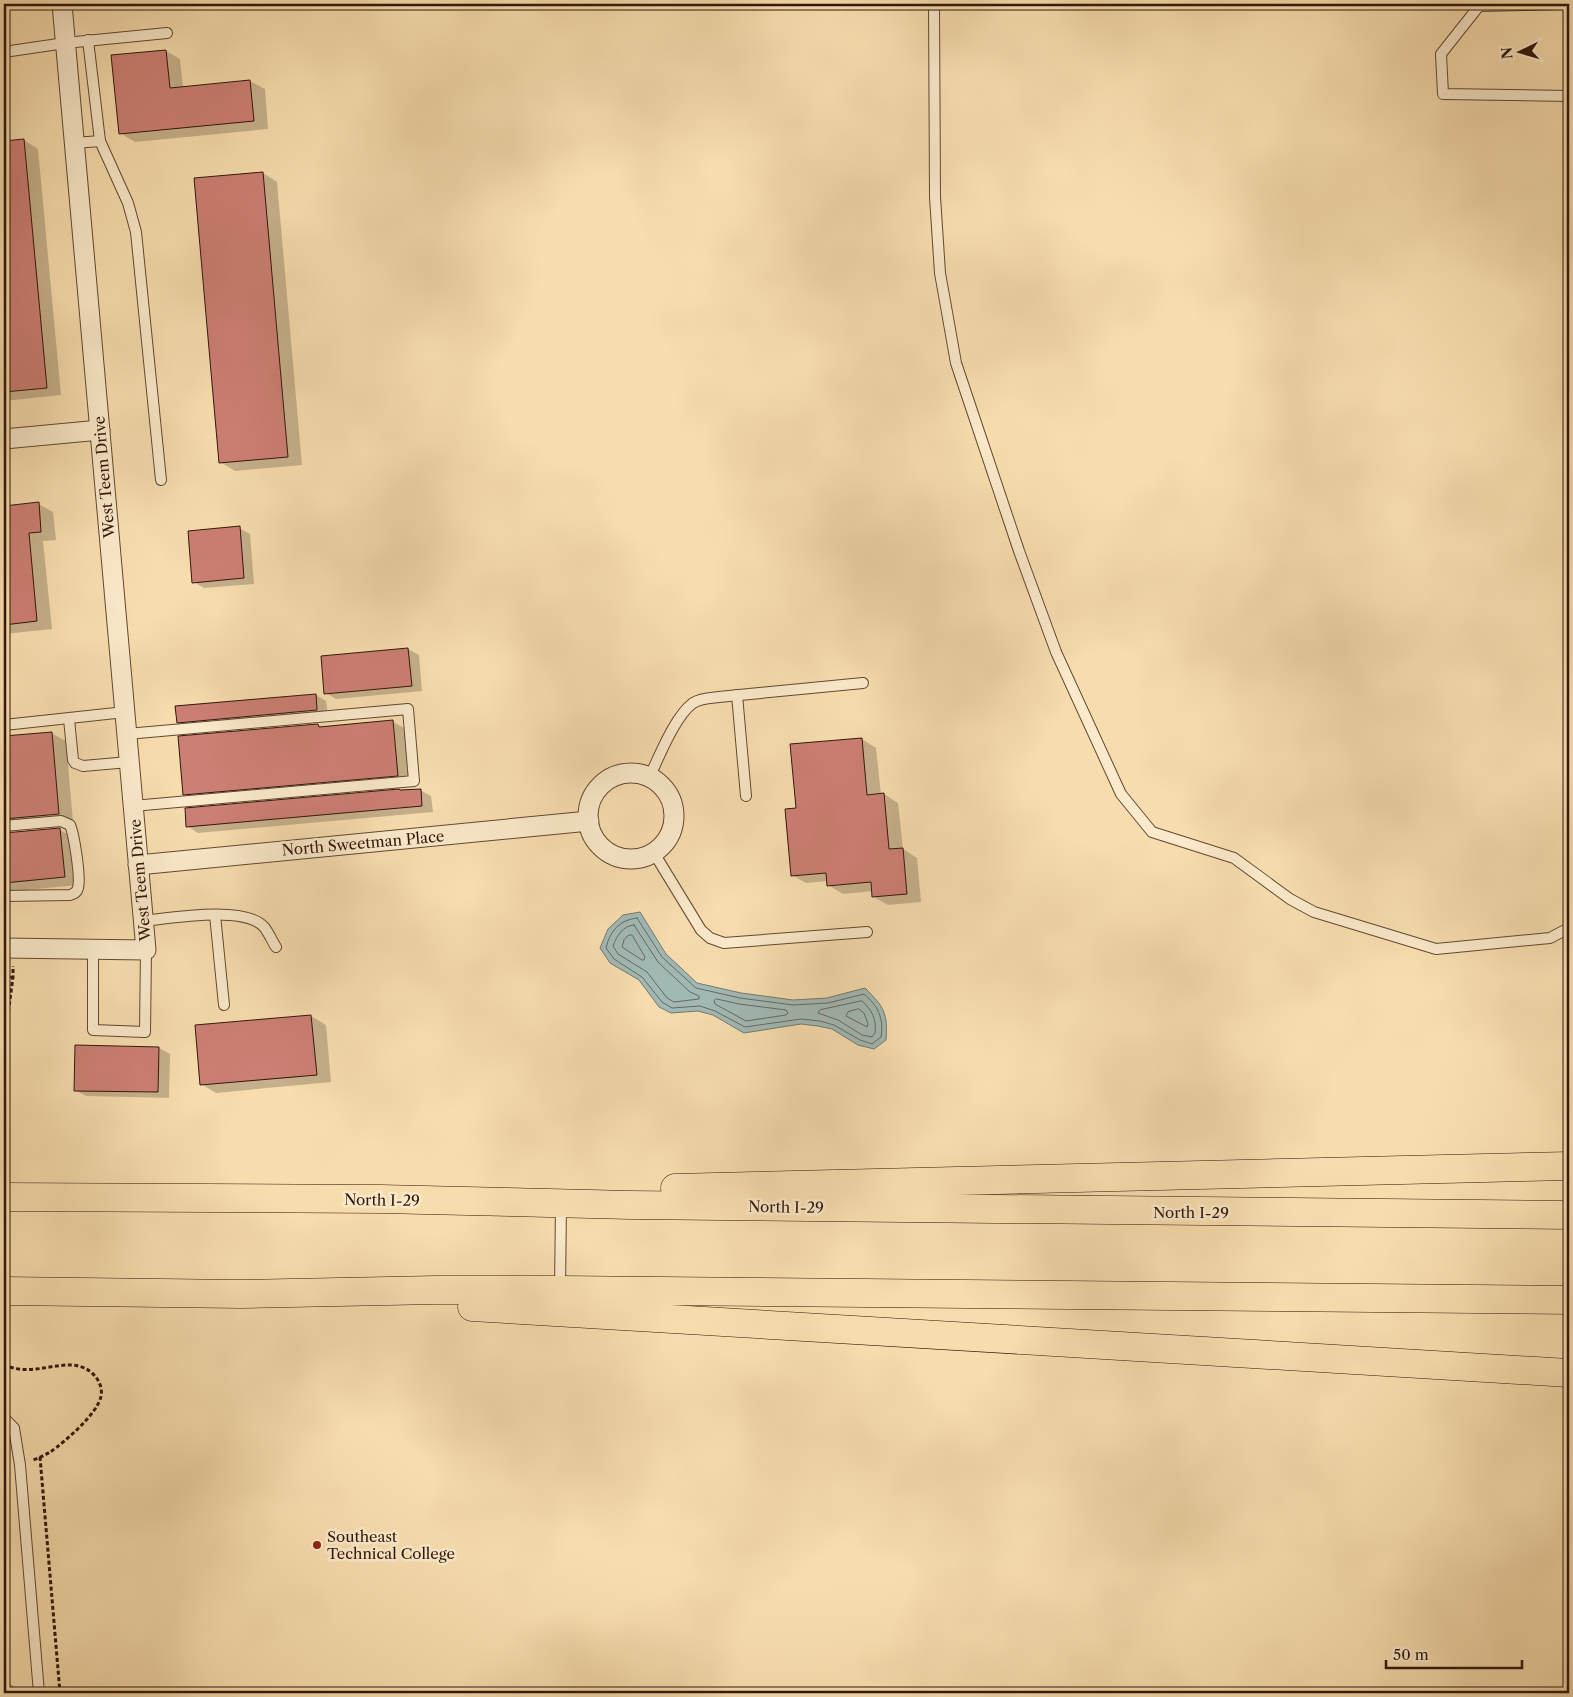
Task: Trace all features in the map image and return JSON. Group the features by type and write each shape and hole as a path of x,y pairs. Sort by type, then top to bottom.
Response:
{"highway":[{"path":"381,1199 667,1188 1569,1166"},
{"name":"North I-29","path":"4,1197 381,1199 561,1204 1569,1215"},
{"path":"4,1290 241,1294 436,1290 560,1290 1569,1300"},
{"path":"241,1294 1569,1373"}],"street":[{"name":"West Teem Drive","path":"62,4 146,950"},
{"path":"4,439 100,430"},
{"path":"629,773 644,775 649,778 656,781 666,791 672,804 674,818 672,832 654,854 640,859 626,859 613,855 601,847 593,835 589,822 589,808 595,794 603,784 616,776 629,773"},
{"name":"North Sweetman Place","path":"138,865 589,822"},
{"path":"9,948 146,950"}],"lane":[{"path":"934,4 935,197 940,273 956,363 1016,542 1056,652 1121,794 1152,832 1234,858 1290,899 1314,912 1436,949 1550,938 1569,928"},
{"path":"1562,4 1479,6 1441,54 1443,94 1569,96"},
{"path":"4,52 88,40 167,33"},
{"path":"88,40 100,141 128,203 136,232 161,480"},
{"path":"75,143 100,141"},
{"path":"649,778 684,710 704,698 863,683"},
{"path":"737,695 746,796"},
{"path":"127,734 408,709 414,781 133,806"},
{"path":"4,725 125,712"},
{"path":"69,718 73,760 75,763 83,766 129,762"},
{"path":"4,826 61,821 70,825 75,841 79,885 74,893 70,895 4,896"},
{"path":"654,854 701,930 705,935 716,941 724,943 867,932"},
{"path":"215,915 224,1004"},
{"path":"144,921 233,915 251,919 264,927 276,947"},
{"path":"93,950 93,1030 145,1032 146,950"},
{"path":"560,1290 561,1204"},
{"path":"4,1418 14,1428 20,1466 40,1693"}],"path":[{"path":"4,1044 13,977 9,948"},
{"path":"4,979 13,977"},
{"path":"4,1364 14,1369 26,1371 67,1364 76,1365 85,1368 93,1374 100,1384 102,1396 97,1407 61,1444 40,1457 60,1693"}],"water":[{"path":"640,912 666,954 697,983 741,993 793,1000 827,998 865,988 881,1006 886,1023 886,1040 874,1049 858,1045 832,1029 801,1024 744,1033 713,1015 698,1011 671,1013 659,1007 639,980 610,963 600,948 608,929 623,915"}],"building":[{"path":"166,50 170,88 250,80 254,121 119,134 111,55"},
{"path":"24,139 47,388 4,392 4,141"},
{"path":"263,172 288,457 219,463 194,178"},
{"path":"39,502 41,532 29,533 37,621 4,625 4,506"},
{"path":"240,526 244,578 192,583 188,531"},
{"path":"408,648 412,686 324,694 321,656"},
{"path":"316,694 317,710 177,723 175,706"},
{"path":"393,720 398,776 183,795 178,736 318,724 319,727"},
{"path":"52,732 59,814 4,819 4,736"},
{"path":"862,738 867,795 884,793 889,849 903,848 907,894 872,897 871,882 827,886 826,873 791,876 785,809 796,808 790,744"},
{"path":"399,789 421,789 422,806 186,827 185,808"},
{"path":"60,828 65,877 4,883 4,833"},
{"path":"311,1015 317,1075 200,1085 195,1025"},
{"path":"75,1045 159,1047 158,1092 74,1091"}],"place":[{"name":"Southeast Technical College","path":"317,1545"}]}
